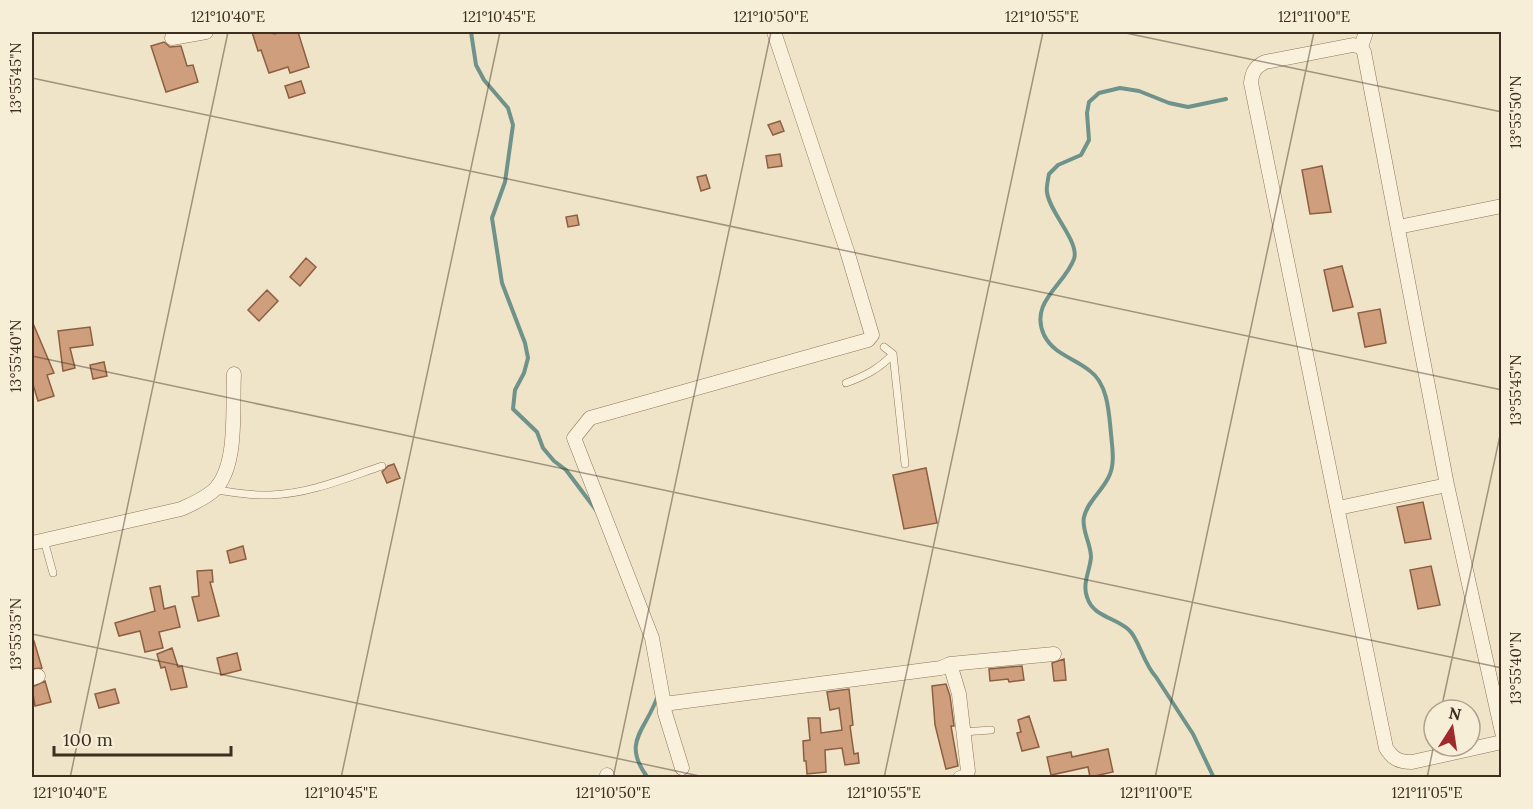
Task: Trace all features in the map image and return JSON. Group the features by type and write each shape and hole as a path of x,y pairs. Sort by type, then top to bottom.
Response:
{"street":[{"path":"172,38 206,32"},
{"path":"682,768 665,713 652,638 574,438 590,418 874,338 774,32"},
{"path":"1366,32 1361,47 1366,60 1447,485 1502,732"},
{"path":"1361,47 1353,45 1265,62 1257,66 1252,74 1251,83 1386,747 1392,758 1402,762 1412,762 1502,742"},
{"path":"1398,227 1502,206"},
{"path":"38,541 181,509 202,499 214,490 224,477 231,451 234,374"},
{"path":"1338,508 1447,485"},
{"path":"664,704 941,668 950,664 1054,654"},
{"path":"950,664 959,694 968,771 966,776 960,777"}],"lane":[{"path":"884,347 893,354 905,464"},
{"path":"846,383 869,375 893,354"},
{"path":"214,490 268,496 285,494 319,487 382,466"},
{"path":"38,541 53,573"},
{"path":"963,732 991,730"}],"building":[{"path":"252,32 273,32 274,34 298,32 309,67 290,73 288,67 269,73"},
{"path":"164,42 170,47 181,46 187,66 193,65 198,82 166,92 151,46"},
{"path":"301,81 305,93 289,98 285,86"},
{"path":"780,121 784,131 773,135 768,125"},
{"path":"780,154 782,166 768,168 766,156"},
{"path":"1322,166 1331,212 1310,214 1302,170"},
{"path":"706,175 710,188 701,191 697,177"},
{"path":"577,215 579,225 568,227 566,217"},
{"path":"306,258 316,267 300,286 290,277"},
{"path":"1342,266 1353,307 1333,311 1324,270"},
{"path":"267,290 278,301 259,321 248,310"},
{"path":"1380,309 1386,343 1365,347 1358,313"},
{"path":"32,321 54,373 47,375 54,396 38,401 32,381"},
{"path":"90,327 93,345 70,348 75,368 63,371 58,331"},
{"path":"104,362 107,376 93,379 90,365"},
{"path":"394,464 400,478 387,483 382,472"},
{"path":"926,468 937,523 904,529 893,475"},
{"path":"1423,502 1431,539 1405,543 1397,507"},
{"path":"243,546 246,559 230,563 227,551"},
{"path":"1431,566 1440,605 1418,609 1410,570"},
{"path":"212,570 213,582 210,582 219,616 198,621 192,597 199,596 197,571"},
{"path":"160,586 164,609 175,606 180,627 159,632 163,648 145,652 140,631 119,636 115,623 155,611 150,588"},
{"path":"32,641 34,641 42,668 32,669"},
{"path":"172,648 178,667 182,666 187,687 171,690 165,667 161,668 157,654"},
{"path":"237,653 241,670 221,675 217,658"},
{"path":"1064,659 1066,680 1054,681 1052,663"},
{"path":"1022,666 1024,680 990,681 989,669"},
{"path":"45,681 51,702 35,706 32,687"},
{"path":"946,684 950,696 954,726 951,726 958,766 946,769 935,725 932,686"},
{"path":"115,689 119,703 99,708 95,694"},
{"path":"849,689 853,725 850,726 854,754 858,753 859,763 845,765 842,748 825,750 826,772 807,774 803,741 810,740 808,718 820,718 821,733 842,730 839,708 830,710 827,692"},
{"path":"1029,716 1039,747 1022,751 1017,733 1021,732 1018,720"},
{"path":"1108,749 1113,772 1090,777 1088,767 1051,775 1047,757 1071,752 1072,757"}],"waterway":[{"path":"471,32 476,65 484,80 508,108 513,125 505,182 492,218 502,283 525,343 528,358 524,373 515,390 513,409 537,432 543,448 566,470 596,510"},
{"path":"1214,778 1193,734 1148,665 1136,639 1129,630 1094,609 1087,597 1086,582 1091,557 1083,522 1089,505 1112,469 1113,454 1108,408 1101,383 1096,377 1048,342 1041,323 1041,313 1044,304 1069,269 1075,252 1049,200 1047,192 1049,174 1058,165 1081,155 1089,140 1087,113 1089,102 1099,93 1120,88 1139,91 1169,103 1188,107 1226,99"},
{"path":"648,778 640,765 636,745 658,695"}]}
